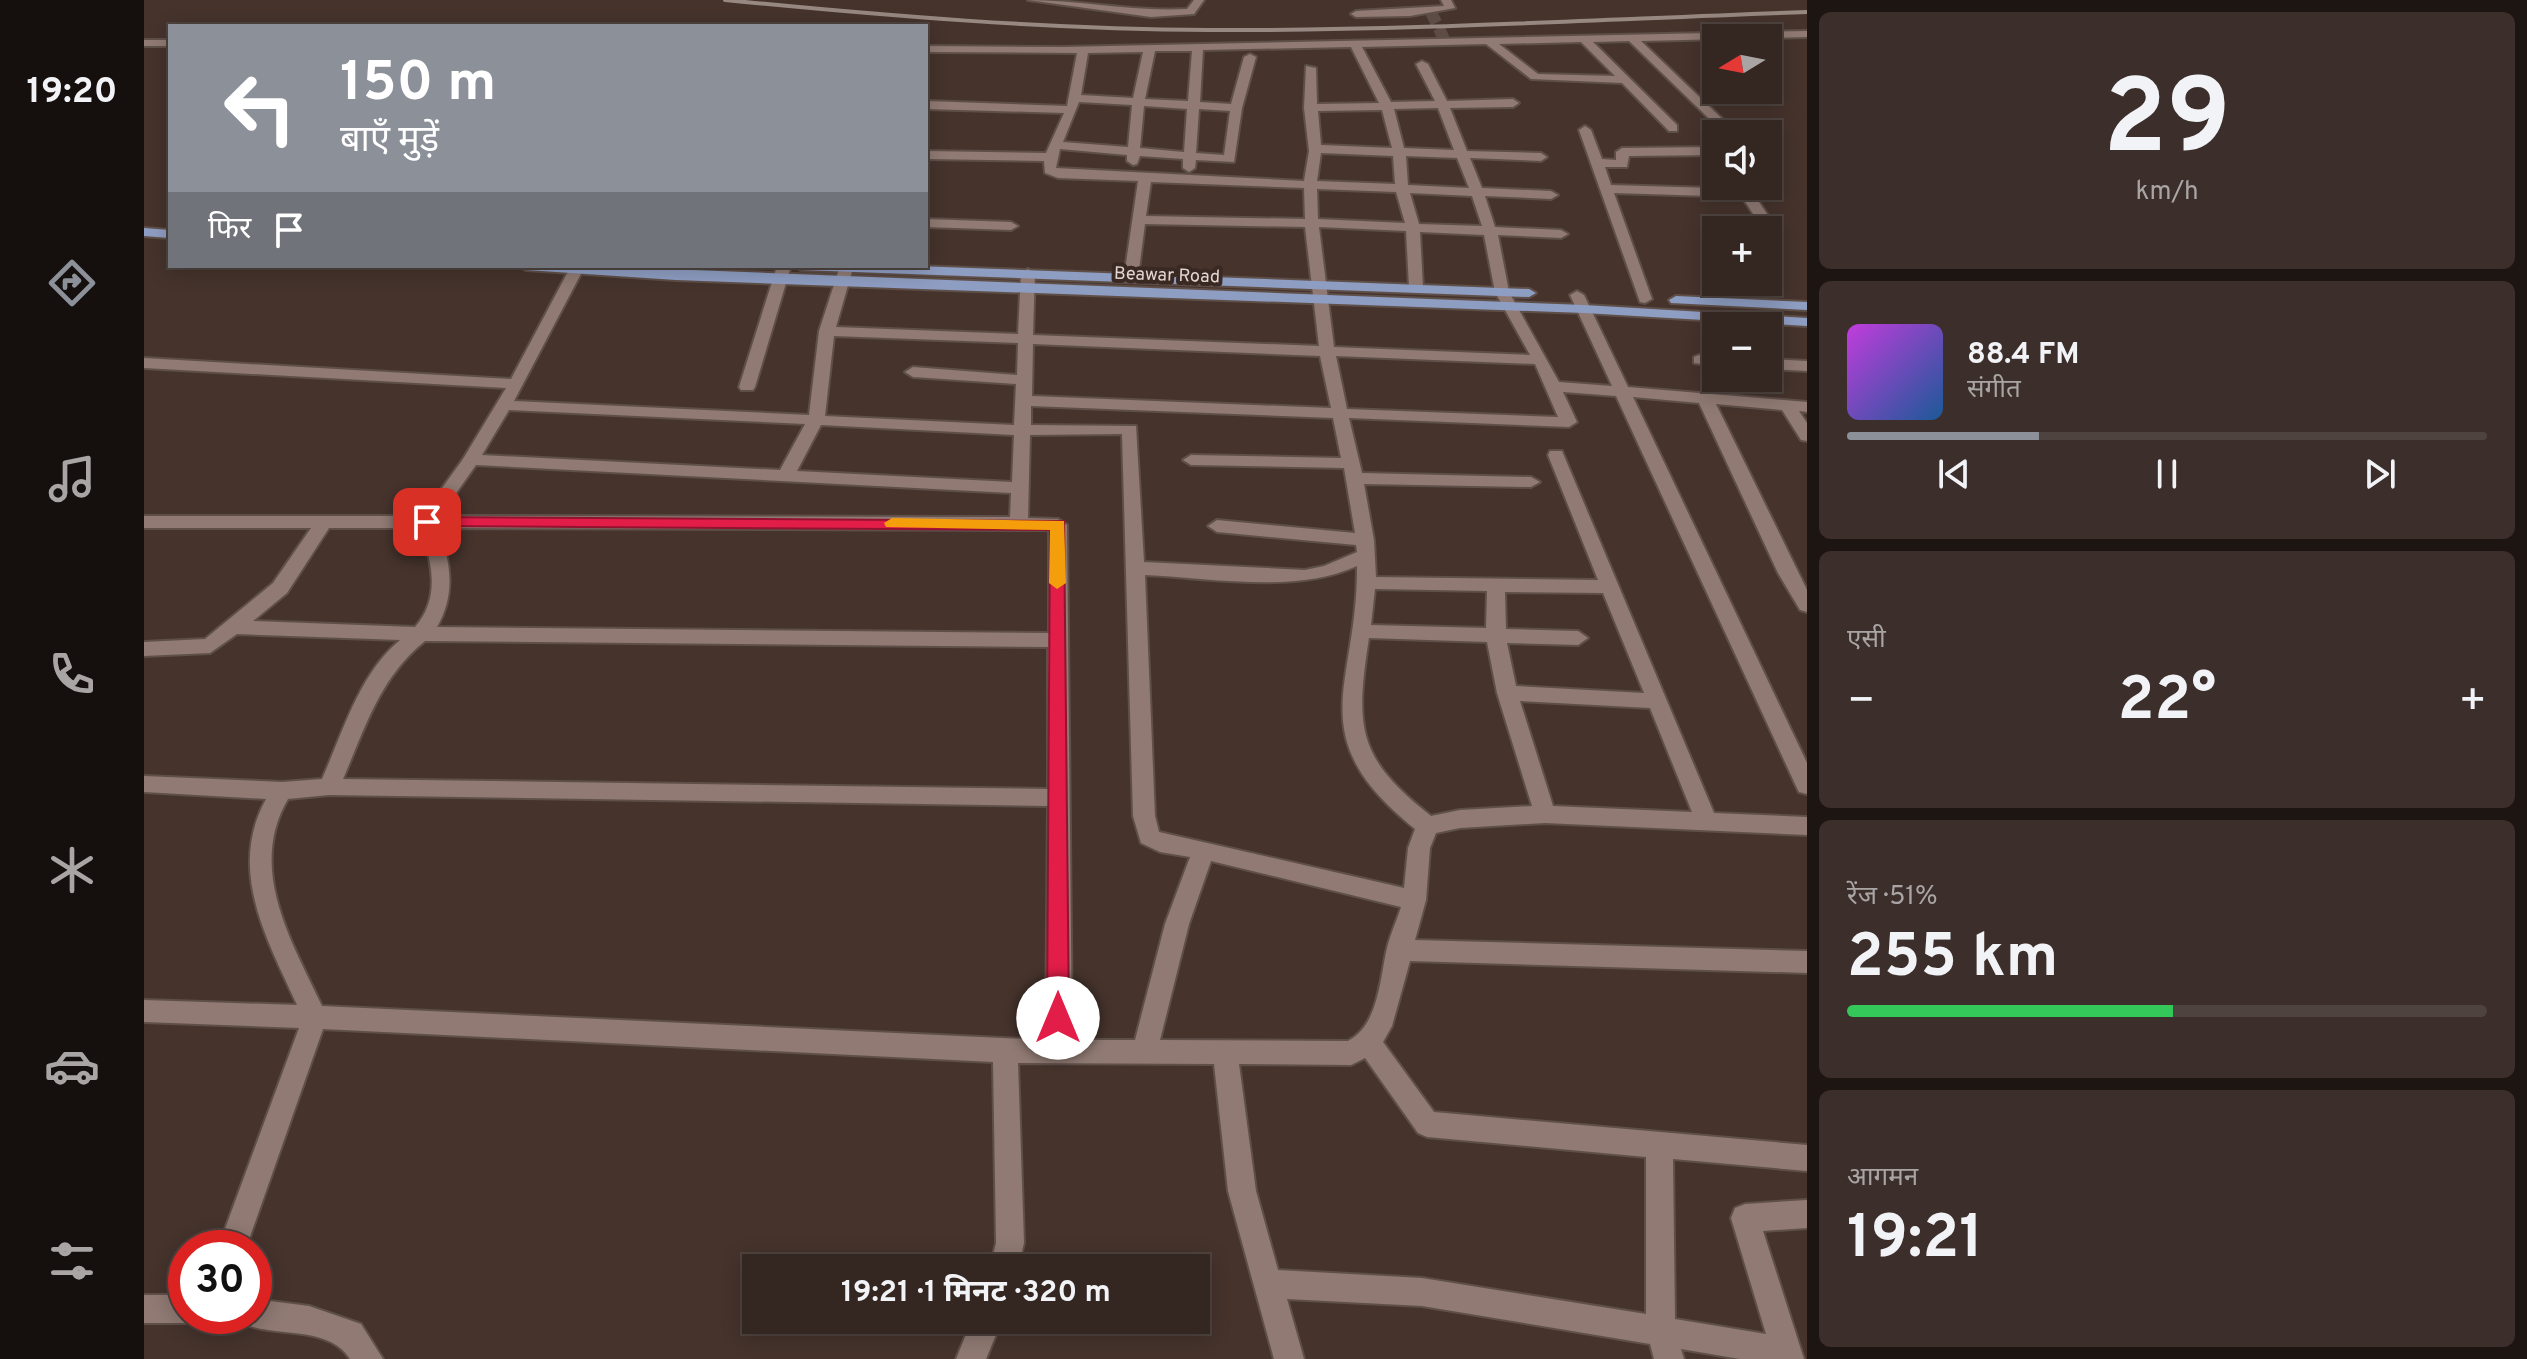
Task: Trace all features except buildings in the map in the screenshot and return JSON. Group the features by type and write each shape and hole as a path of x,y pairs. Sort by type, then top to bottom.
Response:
{"main road":[{"path":"144,232 168,234"},
{"path":"144,245 168,247"},
{"name":"Beawar Road","path":"611,268 1580,302 1807,322"},
{"name":"Beawar Road","path":"820,268 843,275"},
{"name":"Beawar Road","path":"1028,281 1131,277 1319,292 1416,287 1506,299"},
{"name":"Beawar Road","path":"1580,302 1645,299 1807,306"}],"street":[{"path":"1033,0 1151,14 1190,12 1199,0"},
{"path":"1356,14 1431,12 1450,8 1446,0"},
{"path":"928,49 1058,50 1807,34"},
{"path":"1633,39 1717,120"},
{"path":"1585,40 1673,128"},
{"path":"1354,42 1387,106 1399,152 1402,189 1413,227 1416,287"},
{"path":"1490,42 1535,77 1625,80"},
{"path":"144,43 168,43"},
{"path":"1189,180 1198,45"},
{"path":"1131,277 1141,220 1140,177 1132,150 1150,47"},
{"path":"1083,48 1073,104 1053,151 1050,170 1058,174 1551,195"},
{"path":"928,155 1132,150 1230,159 1236,108 1250,57"},
{"path":"1024,401 1569,422 1541,360 1506,299 1477,192 1443,105 1422,64"},
{"path":"1310,68 1310,108 1315,149 1309,185 1319,292 1327,351 1355,471 1366,564 1352,705 1360,752 1380,787 1427,826 1499,815 1545,814 1807,826"},
{"path":"928,105 1138,102 1236,108"},
{"path":"1310,108 1513,103"},
{"path":"1585,130 1645,299"},
{"path":"1315,149 1541,157"},
{"path":"1597,163 1623,164 1622,152 1702,151"},
{"path":"1607,189 1746,193 1761,216"},
{"path":"1141,220 1313,223 1561,234"},
{"path":"928,223 1011,226"},
{"path":"427,522 471,460 516,384 576,268"},
{"path":"747,387 782,273"},
{"path":"786,476 816,420 827,331 843,275"},
{"path":"1019,523 1028,281"},
{"path":"1580,302 1807,786"},
{"path":"827,331 1541,360"},
{"path":"144,363 516,384"},
{"path":"1782,365 1807,366"},
{"path":"913,372 1025,380"},
{"path":"1553,386 1807,407"},
{"path":"1706,400 1787,573 1807,605"},
{"path":"503,405 1023,430 1130,429 1145,829 1149,837 1160,843 1195,848 1414,900"},
{"path":"1788,406 1807,436"},
{"path":"1556,455 1706,820"},
{"path":"471,460 1020,488"},
{"path":"1191,460 1531,482"},
{"path":"144,649 210,646 280,588 325,521"},
{"path":"144,522 1058,525 1056,798 1059,1050"},
{"path":"329,787 387,665 420,634 433,616 443,588 441,560 427,522"},
{"path":"1217,526 1366,564 1496,583 1610,587"},
{"path":"1137,568 1305,576 1366,564"},
{"path":"1496,583 1496,637 1507,693 1545,814"},
{"path":"233,627 420,634 1057,640"},
{"path":"1360,631 1578,638"},
{"path":"1507,693 1657,701"},
{"path":"144,784 282,791 329,787 1056,798"},
{"path":"238,1230 315,1017 263,899 260,864 265,824 282,791"},
{"path":"144,1011 1005,1051 1351,1053 1369,1043 1380,1026 1398,950 1414,900 1419,848 1427,826"},
{"path":"1144,1052 1195,848"},
{"path":"1398,950 1807,962"},
{"path":"1369,1043 1427,1124 1807,1158"},
{"path":"1005,1051 1010,1243 1007,1254"},
{"path":"1225,1053 1242,1191 1289,1359"},
{"path":"1659,1144 1665,1346"},
{"path":"1268,1284 1422,1292 1665,1346 1788,1356 1745,1218 1807,1214"},
{"path":"144,1309 168,1309"},
{"path":"272,1316 309,1321 351,1334 368,1359"}],"tunnel":[{"path":"1431,12 1445,41"}],"railway":[{"path":"725,0 966,21 1208,30 1433,27 1807,12"}],"slow traffic":[{"path":"892,523 1058,525 1057,583"}],"route":[{"path":"427,522 1058,525 1058,1018"}]}
